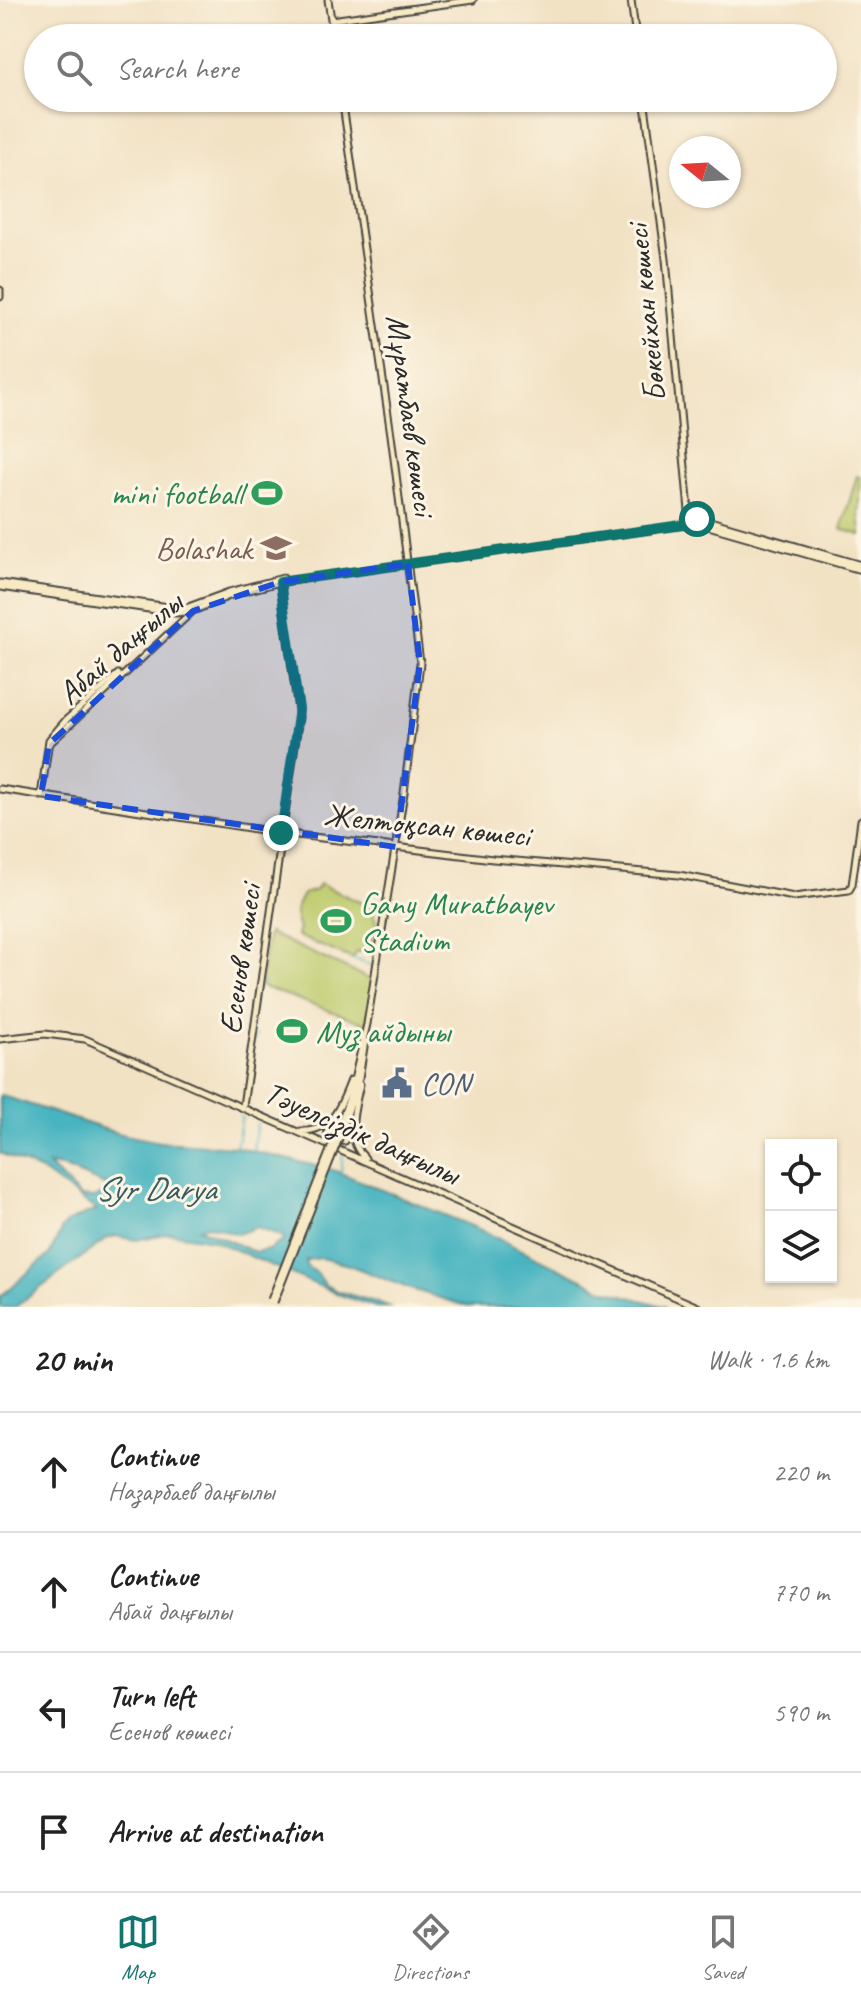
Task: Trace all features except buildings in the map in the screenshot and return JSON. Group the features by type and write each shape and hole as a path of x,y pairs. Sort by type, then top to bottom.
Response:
{"street":[{"path":"328,0 332,24"},
{"path":"331,20 473,0"},
{"path":"631,0 634,24"},
{"name":"Мұратбаев көшесі","path":"344,112 420,663 396,847 360,1061"},
{"name":"Бөкейхан көшесі","path":"646,112 666,259 690,522"},
{"path":"0,290 0,297"},
{"path":"690,522 861,567"},
{"name":"Абай даңғылы","path":"233,592 408,562 690,522"},
{"name":"Абай даңғылы","path":"49,742 67,719 186,613 233,592 280,578 606,536 690,522"},
{"name":"Есенов көшесі","path":"243,1106 299,709 280,582"},
{"path":"0,585 193,609"},
{"path":"0,585 186,613"},
{"name":"Абай даңғылы","path":"49,742 193,609"},
{"path":"170,612 177,616 175,623"},
{"path":"41,796 49,742"},
{"name":"Желтоқсан көшесі","path":"0,789 281,833 493,859 679,875 794,897 849,890 861,820"},
{"name":"Тәуелсіздік даңғылы","path":"0,1039 45,1034 85,1039 500,1216 698,1307"},
{"path":"298,1130 314,1131 327,1124 343,1101 360,1061"},
{"path":"360,1061 353,1128 356,1148 376,1165"},
{"path":"271,1304 354,1094 360,1061"},
{"path":"327,1124 328,1135 339,1142 348,1139 353,1128"}],"highlighted area":[{"path":"408,564 420,663 396,847 41,796 49,744 193,611 280,582"}],"green space":[{"path":"857,476 861,478 861,535 841,529"},
{"name":"Gany Muratbayev Stadium","path":"319,884 375,909 373,914 378,926 369,948 356,953 353,959 297,936 296,907 303,894 316,890"},
{"path":"268,933 374,981 367,1024 260,986"}],"water":[{"name":"Syr Darya","path":"0,1095 120,1134 160,1142 236,1147 333,1170 474,1227 605,1290 666,1307 469,1307 349,1265 321,1258 306,1260 306,1266 317,1273 325,1285 392,1307 376,1307 212,1240 170,1233 136,1240 115,1236 106,1239 15,1307 0,1307 0,1297 50,1254 68,1222 96,1210 41,1171 0,1153","holes":["48,1165 62,1167 105,1185 108,1190 95,1198 80,1197","207,1225 238,1234 257,1227 282,1236 284,1240 268,1250 255,1252 199,1228"]}],"waterway":[{"path":"353,959 375,967"},
{"path":"254,1044 256,1034"},
{"path":"346,1137 352,1108"},
{"path":"236,1147 242,1116"},
{"path":"253,1150 257,1123"},
{"path":"341,1172 343,1155"}],"place":[{"name":"mini football","path":"267,493"},
{"name":"Bolashak","path":"276,548"},
{"name":"Gany Muratbayev Stadium","path":"336,921"},
{"name":"Муз айдыны","path":"292,1031"},
{"name":"CON","path":"397,1083"}],"route":[{"path":"281,833 299,709 280,582 690,524 690,520 697,519"}]}
